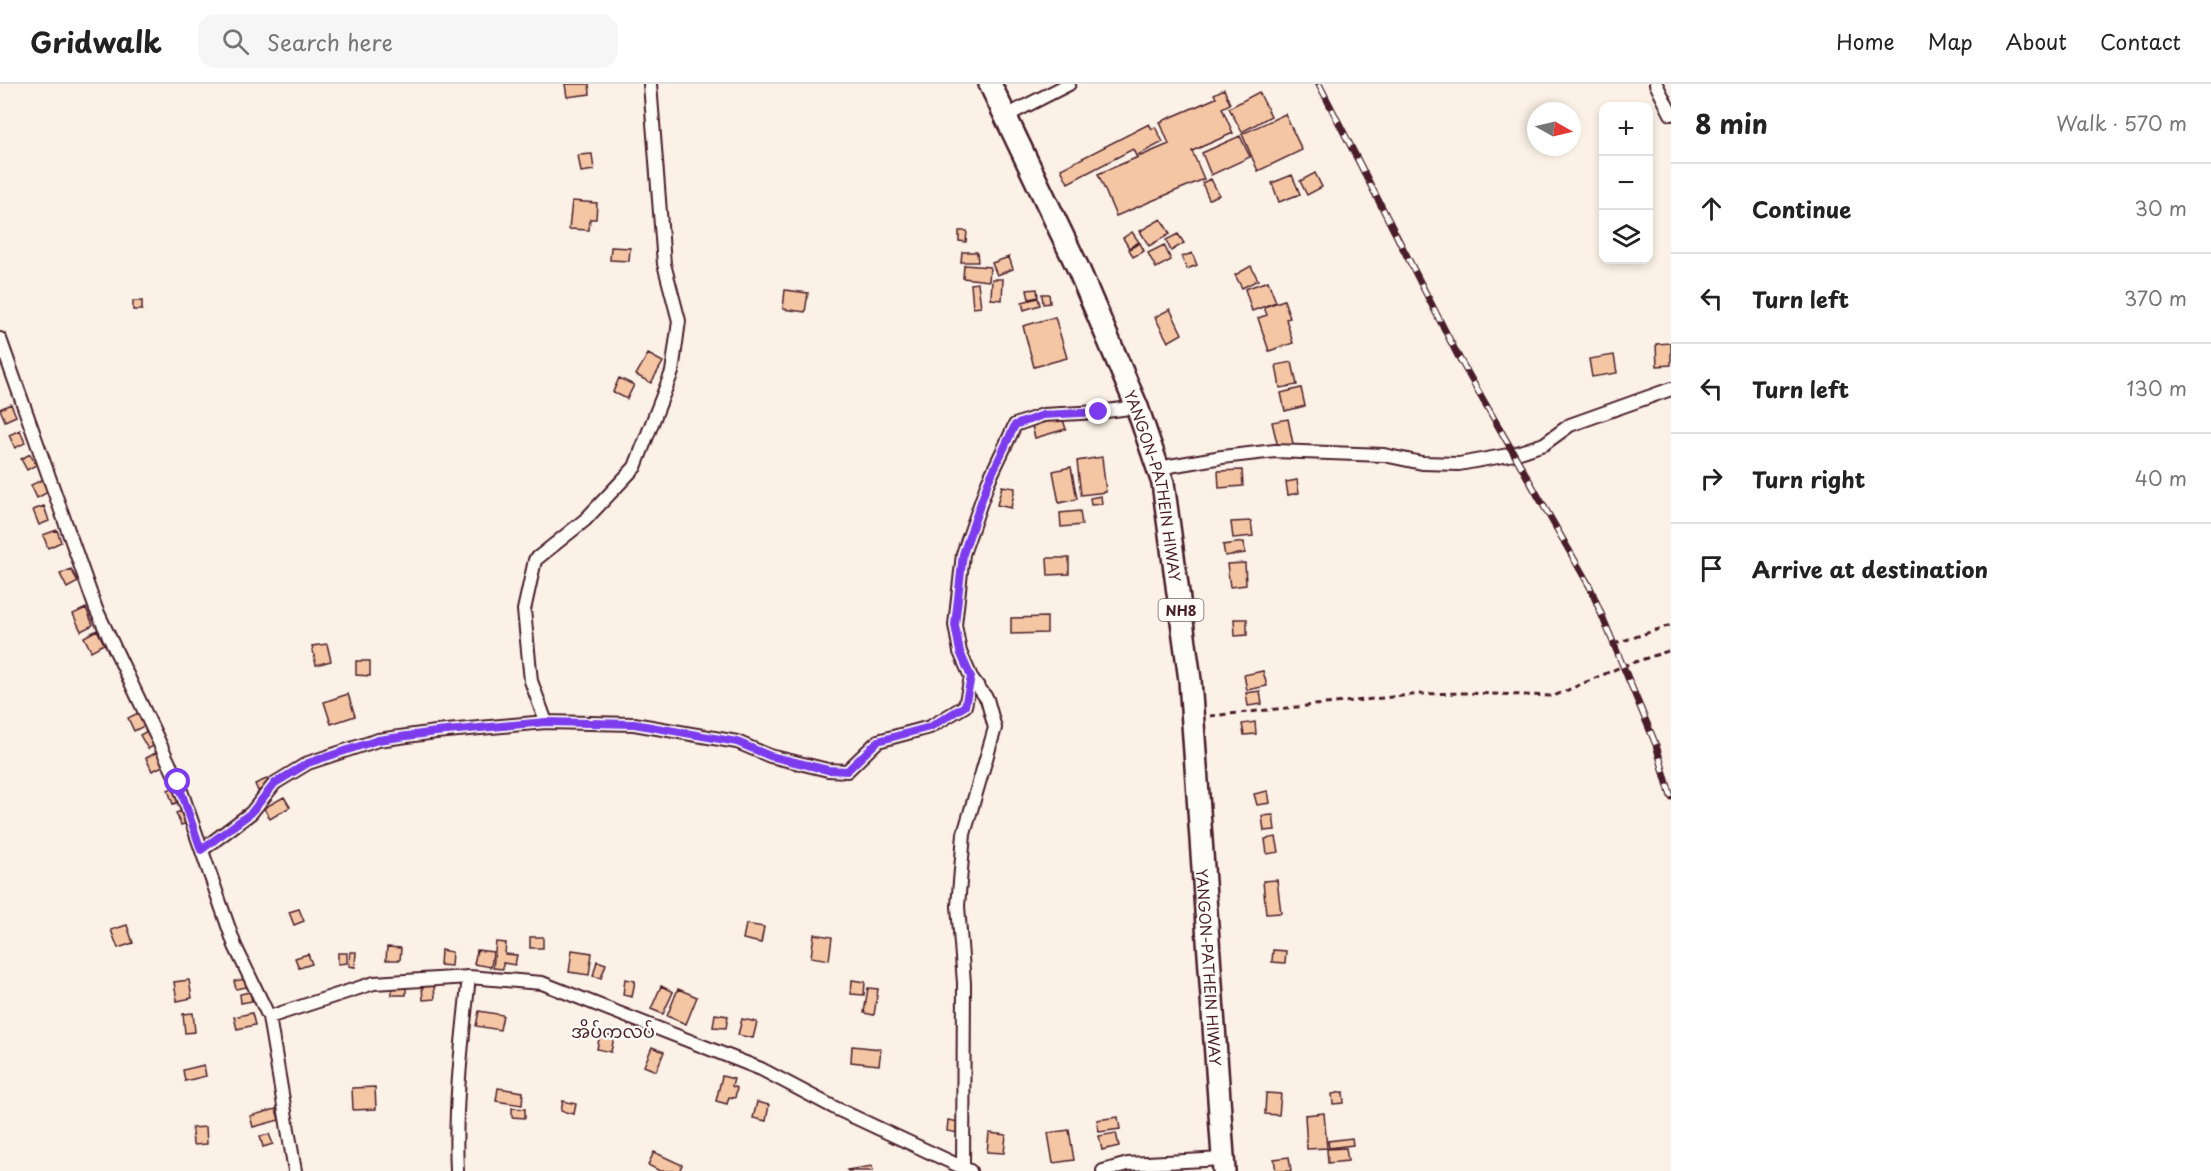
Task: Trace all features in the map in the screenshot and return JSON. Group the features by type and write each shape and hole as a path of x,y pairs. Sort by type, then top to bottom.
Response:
{"highway":[{"name":"YANGON-PATHEIN HIWAY","path":"990,84 1078,268 1137,407 1163,483 1190,680 1223,1165"}],"street":[{"path":"546,722 531,681 524,610 535,560 585,520 635,467 672,372 679,321 664,264 650,84"},
{"path":"1006,116 1069,84"},
{"path":"1656,84 1671,114"},
{"path":"0,339 96,609 178,782 235,946 269,1017 295,1171"},
{"path":"1158,468 1275,451 1384,455 1422,463 1459,464 1514,454 1544,444 1570,425 1671,390"},
{"path":"269,1017 374,983 469,977 542,983 761,1069 835,1108 967,1170 964,983 958,906 964,834 995,728 987,699 971,677 960,652 955,625 963,554 988,482 1015,425 1043,415 1137,407"},
{"path":"201,850 251,813 275,783 308,763 378,740 546,722 634,724 737,742 770,756 828,770 847,771 878,741 930,727 965,706 971,677"},
{"path":"458,1171 456,1148 469,977"},
{"path":"1103,1171 1128,1164 1223,1165"}],"path":[{"path":"1614,644 1671,625"},
{"path":"1193,718 1421,694 1554,696 1623,666 1671,650"}],"building":[{"path":"565,84 589,84 590,94 567,97"},
{"path":"1224,89 1230,104 1222,108 1233,133 1192,151 1204,179 1116,216 1098,174 1169,144 1160,122 1216,98 1214,94"},
{"path":"1259,92 1271,116 1242,132 1229,108"},
{"path":"1285,114 1302,150 1258,171 1242,134"},
{"path":"1149,124 1152,129 1155,127 1163,142 1136,156 1133,149 1068,183 1061,169"},
{"path":"1240,136 1250,157 1211,175 1202,153"},
{"path":"592,154 594,170 581,172 578,155"},
{"path":"1315,173 1322,187 1307,195 1300,181"},
{"path":"1292,175 1300,194 1279,202 1272,183"},
{"path":"1211,179 1219,195 1209,199 1202,183"},
{"path":"572,201 597,203 596,219 590,219 589,230 569,229"},
{"path":"1161,219 1170,234 1149,246 1140,231"},
{"path":"959,231 967,231 966,242 959,241"},
{"path":"1132,232 1139,242 1129,248 1123,238"},
{"path":"1178,234 1184,243 1171,251 1166,240"},
{"path":"1140,243 1144,251 1133,257 1129,249"},
{"path":"1164,245 1171,260 1156,268 1148,253"},
{"path":"611,247 630,248 629,261 610,260"},
{"path":"962,252 977,252 978,262 961,262"},
{"path":"1192,253 1197,265 1187,269 1182,257"},
{"path":"1009,257 1013,269 997,275 992,263"},
{"path":"964,265 990,267 989,281 963,278"},
{"path":"1251,266 1258,280 1242,288 1235,275"},
{"path":"992,279 1003,279 1002,300 991,299"},
{"path":"1268,281 1276,302 1252,311 1245,289"},
{"path":"978,283 981,307 973,308 971,284"},
{"path":"1037,289 1038,297 1029,299 1027,290"},
{"path":"785,290 808,293 805,312 783,309"},
{"path":"1042,294 1049,294 1050,303 1043,304"},
{"path":"1038,298 1040,305 1024,310 1022,302"},
{"path":"1284,300 1290,318 1286,319 1293,343 1269,351 1258,318 1267,315 1264,307"},
{"path":"133,301 142,301 142,310 133,310"},
{"path":"1170,309 1182,334 1168,342 1155,317"},
{"path":"1055,317 1067,358 1034,367 1023,326"},
{"path":"1671,343 1671,365 1657,366 1656,344"},
{"path":"648,354 663,362 651,383 636,375"},
{"path":"1614,355 1617,373 1592,377 1589,359"},
{"path":"1292,362 1297,385 1280,388 1276,365"},
{"path":"619,378 634,385 627,399 613,392"},
{"path":"1301,388 1305,406 1285,411 1281,393"},
{"path":"11,404 16,416 5,421 0,409"},
{"path":"1062,417 1066,429 1035,438 1032,426"},
{"path":"1288,419 1293,444 1278,447 1272,422"},
{"path":"20,430 25,443 15,448 9,435"},
{"path":"30,454 36,465 27,470 21,459"},
{"path":"1102,457 1106,492 1081,495 1077,461"},
{"path":"1071,467 1077,499 1059,503 1053,471"},
{"path":"1242,470 1243,486 1219,488 1218,471"},
{"path":"44,479 50,491 37,498 31,485"},
{"path":"1297,480 1299,493 1288,495 1286,482"},
{"path":"1002,486 1015,488 1011,508 997,505"},
{"path":"1101,496 1102,504 1091,505 1090,498"},
{"path":"44,506 49,521 39,525 33,510"},
{"path":"1080,511 1082,525 1061,527 1060,513"},
{"path":"1251,521 1253,536 1233,538 1231,522"},
{"path":"57,530 61,542 48,548 43,535"},
{"path":"1244,542 1245,553 1225,556 1223,545"},
{"path":"1047,558 1069,558 1069,574 1048,575"},
{"path":"1245,563 1246,585 1230,587 1227,564"},
{"path":"71,569 78,582 67,588 60,574"},
{"path":"86,608 93,625 81,631 73,614"},
{"path":"1047,617 1047,633 1011,634 1011,618"},
{"path":"1234,619 1247,619 1247,635 1235,636"},
{"path":"97,630 104,644 91,651 84,637"},
{"path":"327,644 331,661 316,665 312,646"},
{"path":"356,661 370,661 370,676 356,675"},
{"path":"1263,671 1267,686 1247,690 1244,675"},
{"path":"1260,691 1262,704 1248,706 1246,693"},
{"path":"348,694 355,716 331,724 324,702"},
{"path":"140,712 146,725 134,731 128,718"},
{"path":"1255,722 1256,734 1244,735 1242,724"},
{"path":"149,730 157,744 148,749 140,735"},
{"path":"159,751 165,765 152,771 146,758"},
{"path":"269,778 272,785 258,791 255,784"},
{"path":"177,786 182,801 173,804 168,790"},
{"path":"1268,791 1270,803 1257,805 1254,794"},
{"path":"284,797 290,807 270,819 264,808"},
{"path":"185,810 190,822 181,825 176,813"},
{"path":"1273,815 1275,830 1264,831 1262,816"},
{"path":"1276,837 1279,852 1267,854 1265,839"},
{"path":"1277,880 1281,913 1266,914 1263,881"},
{"path":"299,909 304,921 294,925 289,912"},
{"path":"746,924 764,927 761,943 743,939"},
{"path":"127,925 133,943 118,948 111,930"},
{"path":"814,934 832,937 829,960 811,957"},
{"path":"530,937 543,937 543,948 530,948"},
{"path":"496,942 506,943 505,954 517,955 515,965 503,963 503,969 493,968"},
{"path":"387,947 401,948 400,960 386,960"},
{"path":"441,950 452,952 451,966 440,965"},
{"path":"477,950 493,952 491,967 474,964"},
{"path":"572,950 592,953 589,975 569,972"},
{"path":"1273,950 1286,951 1285,963 1272,962"},
{"path":"350,952 356,952 355,967 349,966"},
{"path":"338,953 347,953 347,963 338,964"},
{"path":"308,954 312,964 299,968 295,958"},
{"path":"597,961 606,964 601,978 593,976"},
{"path":"245,979 247,987 236,989 234,981"},
{"path":"625,979 635,981 632,997 623,995"},
{"path":"189,980 192,998 177,1001 174,982"},
{"path":"852,980 865,982 864,995 851,994"},
{"path":"392,985 406,985 406,995 392,995"},
{"path":"434,985 435,999 423,1000 422,986"},
{"path":"661,986 673,992 663,1014 651,1009"},
{"path":"868,988 878,989 874,1015 864,1013"},
{"path":"678,989 697,997 686,1024 667,1016"},
{"path":"250,992 252,1001 241,1003 240,994"},
{"path":"479,1011 503,1015 500,1030 476,1026"},
{"path":"193,1013 195,1032 185,1033 183,1014"},
{"path":"252,1013 255,1025 237,1029 234,1017"},
{"path":"715,1014 728,1016 726,1028 713,1027"},
{"path":"742,1019 757,1022 753,1038 738,1035"},
{"path":"600,1034 614,1037 611,1052 597,1049"},
{"path":"852,1046 881,1049 879,1065 851,1062"},
{"path":"652,1047 664,1052 656,1071 644,1066"},
{"path":"204,1065 206,1076 185,1081 183,1070"},
{"path":"722,1076 734,1079 732,1086 737,1088 735,1098 729,1097 727,1104 716,1101"},
{"path":"375,1087 376,1109 353,1110 352,1088"},
{"path":"498,1088 523,1092 522,1105 496,1101"},
{"path":"1343,1092 1344,1103 1333,1104 1332,1094"},
{"path":"1266,1093 1281,1094 1279,1115 1265,1114"},
{"path":"563,1101 576,1104 574,1114 561,1111"},
{"path":"757,1102 769,1105 766,1121 753,1118"},
{"path":"512,1108 525,1109 525,1118 512,1117"},
{"path":"276,1109 279,1120 253,1127 250,1116"},
{"path":"1324,1113 1327,1148 1307,1149 1305,1115"},
{"path":"1118,1117 1120,1129 1099,1132 1097,1120"},
{"path":"948,1120 960,1122 958,1133 947,1131"},
{"path":"206,1127 207,1144 193,1145 192,1128"},
{"path":"1069,1130 1074,1160 1053,1163 1048,1133"},
{"path":"989,1133 1006,1135 1004,1153 987,1152"},
{"path":"1116,1133 1119,1146 1102,1150 1099,1136"},
{"path":"269,1134 273,1144 263,1147 260,1136"},
{"path":"1352,1138 1353,1145 1329,1148 1328,1141"},
{"path":"1346,1148 1348,1161 1328,1163 1327,1149"},
{"path":"654,1152 682,1165 679,1171 660,1171 648,1165"},
{"path":"1289,1157 1291,1171 1276,1171 1274,1159"},
{"path":"872,1166 873,1171 847,1170"}],"railway":[{"path":"1319,84 1457,354 1590,587 1656,745 1671,797"}],"district":[{"name":"အိပ်ကလပ်","path":"613,1030"}],"route":[{"path":"178,782 201,850 251,813 275,783 308,763 378,740 436,732 546,722 634,724 737,742 770,756 828,770 847,771 878,741 930,727 965,706 971,677 960,652 955,625 963,554 988,482 1015,425 1043,415 1099,412"}]}
